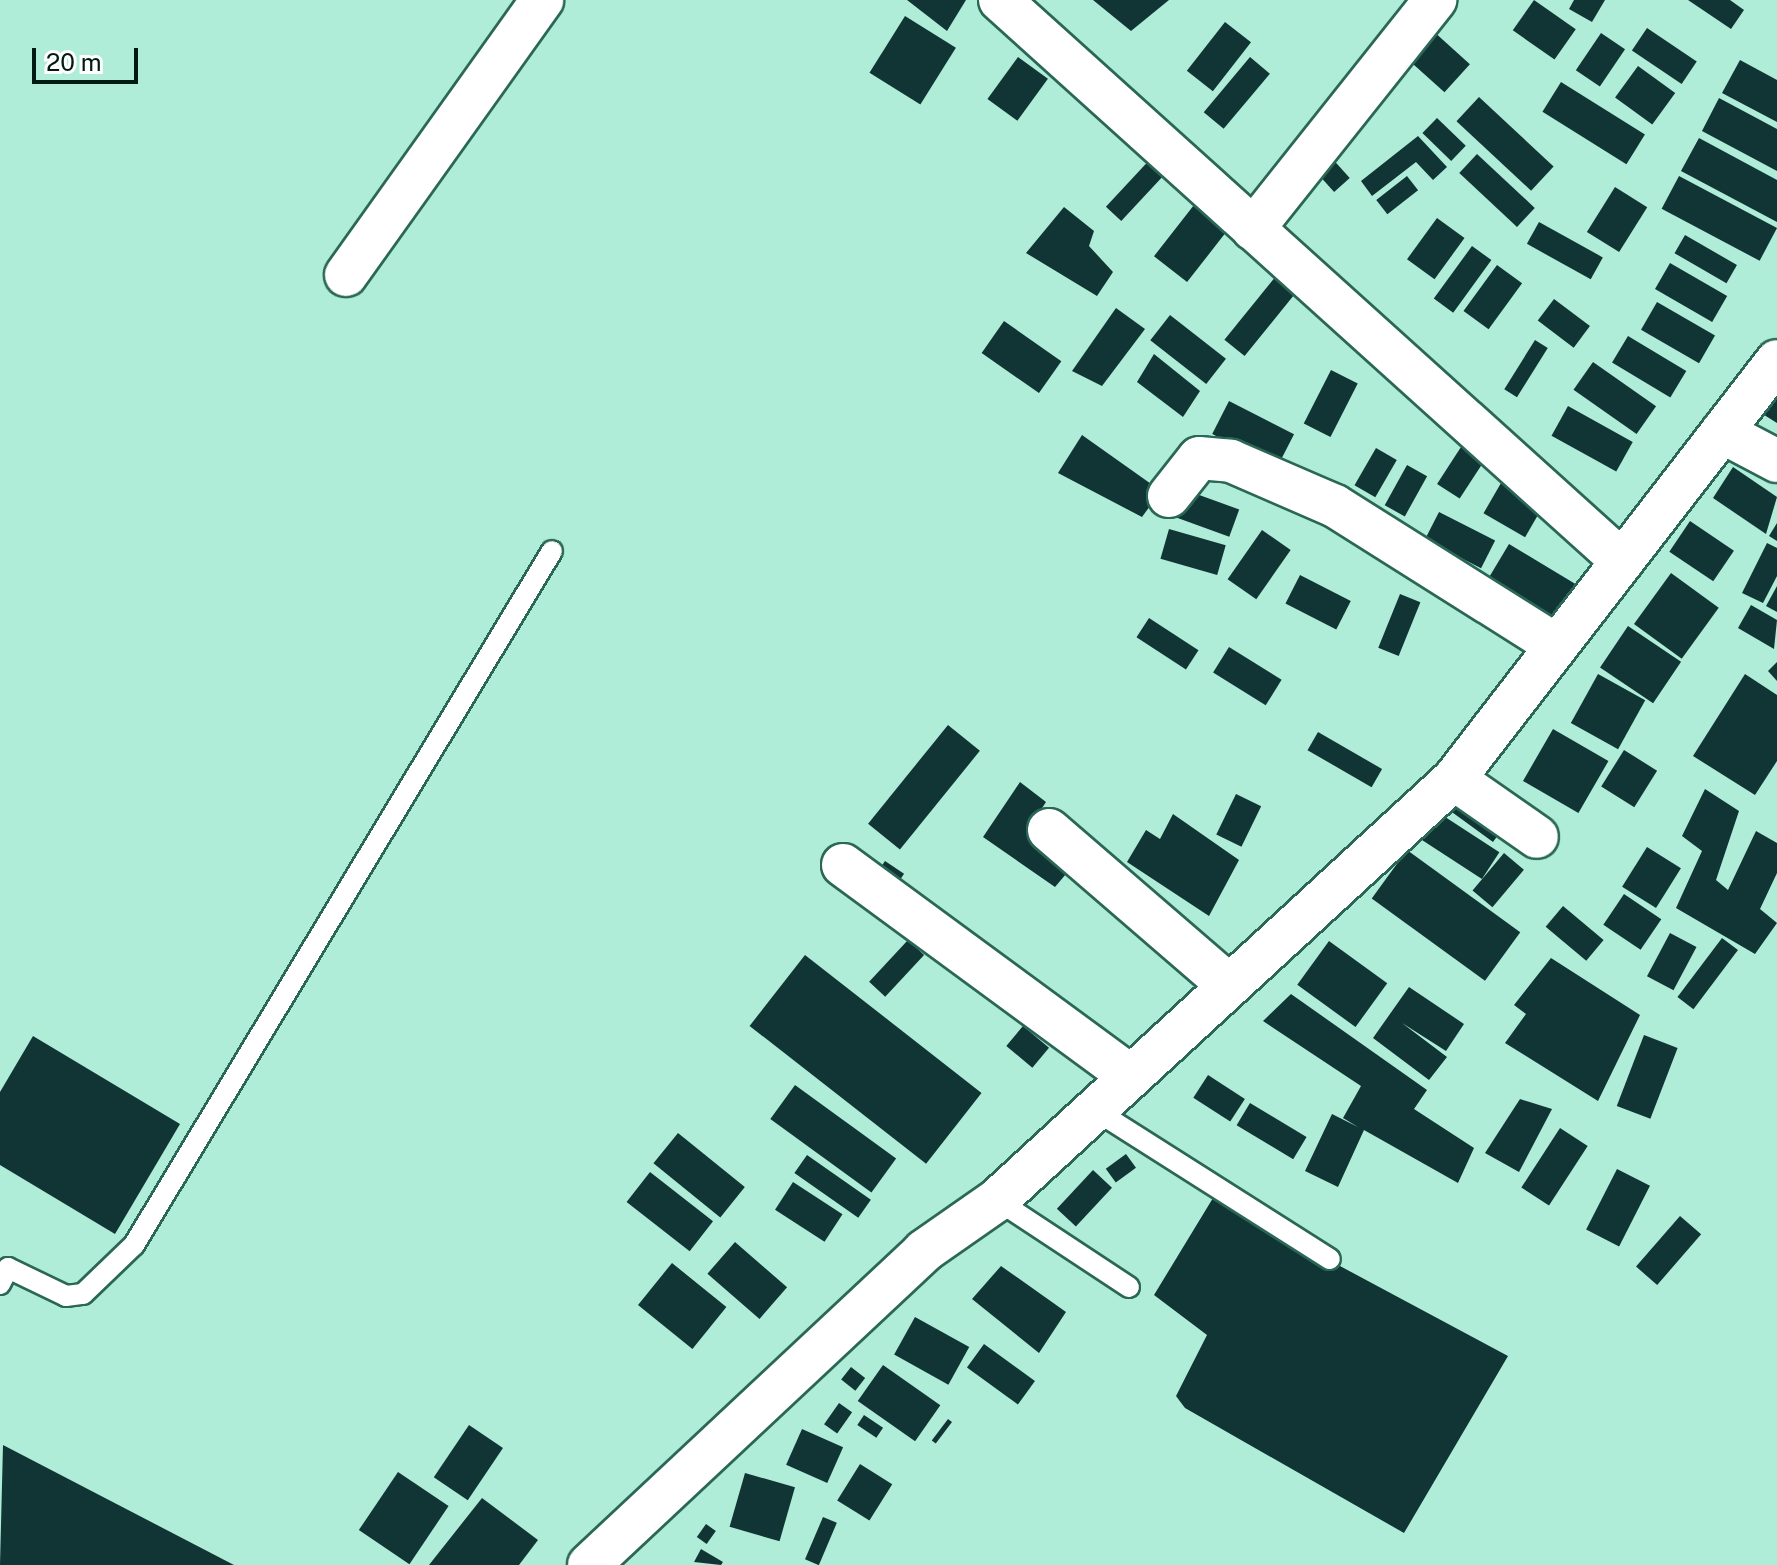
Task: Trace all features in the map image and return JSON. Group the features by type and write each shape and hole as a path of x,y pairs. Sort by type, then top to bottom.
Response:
{"street":[{"path":"346,275 542,0"},
{"path":"1000,0 1622,561"},
{"path":"1253,229 1435,0"},
{"path":"589,1565 924,1251 997,1200 1095,1110 1127,1074 1225,982 1454,779 1777,361"},
{"path":"1722,432 1777,461"},
{"path":"1169,496 1199,458 1231,461 1335,506 1557,646"},
{"path":"1454,779 1537,837"},
{"path":"1049,830 1225,982"},
{"path":"843,865 1127,1074"}],"lane":[{"path":"3,1272 74,1296 108,1276 134,1245 552,551"},
{"path":"1095,1110 1330,1259"},
{"path":"997,1200 1129,1287"}],"building":[{"path":"907,0 966,0 947,31"},
{"path":"1093,0 1169,0 1131,31"},
{"path":"1534,0 1576,29 1555,60 1513,30"},
{"path":"1574,0 1605,0 1592,22 1569,9"},
{"path":"1688,0 1730,0 1744,10 1731,29"},
{"path":"905,16 956,48 920,105 869,73"},
{"path":"1225,22 1251,42 1213,91 1187,71"},
{"path":"1647,28 1697,62 1682,84 1632,50"},
{"path":"1432,30 1470,64 1444,92 1407,58"},
{"path":"1601,33 1625,49 1600,87 1576,70"},
{"path":"1018,57 1048,79 1017,121 987,99"},
{"path":"1250,57 1270,74 1224,129 1204,112"},
{"path":"1740,60 1777,80 1777,122 1722,93"},
{"path":"1638,66 1675,93 1652,125 1615,98"},
{"path":"1561,82 1645,134 1626,164 1542,112"},
{"path":"1479,97 1554,167 1531,191 1456,121"},
{"path":"1719,98 1777,129 1777,171 1702,131"},
{"path":"1437,118 1466,146 1451,161 1422,133"},
{"path":"1418,136 1447,167 1433,180 1416,162 1372,196 1361,181"},
{"path":"1699,138 1777,180 1777,222 1681,171"},
{"path":"1155,154 1170,168 1121,221 1106,207"},
{"path":"1477,154 1535,208 1517,227 1459,173"},
{"path":"1329,155 1350,178 1334,192 1313,169"},
{"path":"1407,176 1418,190 1387,214 1376,200"},
{"path":"1679,176 1777,228 1760,261 1662,209"},
{"path":"1615,187 1647,207 1619,252 1587,232"},
{"path":"1194,205 1227,231 1187,282 1154,256"},
{"path":"1064,207 1094,231 1089,246 1113,272 1097,296 1026,253"},
{"path":"1437,218 1465,238 1435,279 1407,259"},
{"path":"1539,222 1603,257 1591,279 1527,244"},
{"path":"1685,235 1737,265 1726,283 1674,253"},
{"path":"1472,246 1491,260 1453,313 1434,299"},
{"path":"1670,263 1727,296 1712,322 1655,289"},
{"path":"1497,265 1522,283 1489,329 1463,311"},
{"path":"1276,276 1296,292 1245,356 1224,340"},
{"path":"1554,299 1590,326 1574,348 1538,321"},
{"path":"1657,302 1715,336 1699,363 1641,330"},
{"path":"1116,308 1145,329 1102,386 1072,371"},
{"path":"1170,315 1226,359 1206,384 1150,340"},
{"path":"1004,321 1061,361 1039,393 982,353"},
{"path":"1628,336 1686,371 1670,398 1612,363"},
{"path":"1535,340 1548,348 1517,397 1504,389"},
{"path":"1154,354 1200,391 1183,417 1137,382"},
{"path":"1593,362 1656,406 1637,434 1573,390"},
{"path":"1331,370 1358,384 1330,437 1304,423"},
{"path":"1777,384 1777,423 1761,413"},
{"path":"1229,401 1294,434 1277,467 1212,434"},
{"path":"1568,406 1633,442 1616,472 1552,436"},
{"path":"1082,435 1161,491 1142,517 1058,473"},
{"path":"1461,447 1484,462 1460,499 1437,484"},
{"path":"1376,448 1397,460 1375,497 1354,485"},
{"path":"1407,465 1427,476 1405,516 1385,505"},
{"path":"1733,467 1777,497 1766,534 1713,498"},
{"path":"1501,483 1543,507 1525,537 1484,513"},
{"path":"1180,488 1239,510 1229,537 1170,515"},
{"path":"1439,512 1495,541 1481,568 1425,540"},
{"path":"1690,521 1734,551 1713,581 1669,552"},
{"path":"1777,523 1777,541 1769,536"},
{"path":"1169,529 1226,545 1217,575 1160,559"},
{"path":"1262,530 1291,550 1256,599 1228,579"},
{"path":"1767,543 1777,548 1777,576 1763,603 1742,593"},
{"path":"1509,544 1576,584 1555,619 1488,579"},
{"path":"1671,573 1719,608 1682,659 1634,624"},
{"path":"1300,575 1351,601 1336,629 1285,604"},
{"path":"1777,586 1777,612 1766,606"},
{"path":"1400,594 1420,602 1399,656 1378,648"},
{"path":"1751,605 1777,620 1774,649 1738,628"},
{"path":"1149,618 1198,650 1186,669 1136,637"},
{"path":"1628,626 1681,662 1653,703 1600,667"},
{"path":"1229,647 1282,680 1266,705 1213,672"},
{"path":"1777,662 1777,681 1768,671"},
{"path":"1598,674 1645,700 1618,749 1571,723"},
{"path":"1745,674 1777,695 1777,761 1755,795 1693,756"},
{"path":"948,725 980,751 900,849 868,824"},
{"path":"1553,729 1608,761 1578,813 1523,781"},
{"path":"1318,732 1382,769 1372,787 1308,750"},
{"path":"1624,750 1657,771 1634,807 1601,786"},
{"path":"1020,782 1046,802 1031,825 1077,861 1055,887 983,837"},
{"path":"1466,789 1509,820 1493,842 1450,811"},
{"path":"1705,789 1739,811 1716,880 1728,890 1756,831 1777,843 1777,873 1760,909 1777,923 1755,954 1676,908 1702,851 1682,836"},
{"path":"1236,794 1261,806 1241,847 1216,834"},
{"path":"1439,813 1499,852 1482,879 1422,840"},
{"path":"1173,814 1239,860 1209,916 1127,862 1146,830 1160,839"},
{"path":"1647,847 1681,868 1656,908 1622,887"},
{"path":"1407,850 1520,932 1485,981 1372,899"},
{"path":"1504,853 1524,870 1492,907 1473,891"},
{"path":"885,861 904,874 891,894 872,881"},
{"path":"1624,894 1661,919 1641,950 1603,925"},
{"path":"1563,906 1604,940 1586,961 1546,927"},
{"path":"1670,933 1696,947 1673,990 1647,976"},
{"path":"1722,938 1738,950 1693,1009 1677,997"},
{"path":"908,940 924,955 885,997 869,982"},
{"path":"1329,941 1387,983 1356,1027 1297,985"},
{"path":"805,955 982,1093 926,1164 750,1026"},
{"path":"1551,958 1640,1015 1598,1101 1505,1043 1526,1014 1514,1005"},
{"path":"1409,987 1464,1024 1446,1051 1402,1023 1447,1057 1429,1080 1373,1038"},
{"path":"1291,994 1427,1090 1414,1109 1474,1148 1458,1183 1364,1130 1338,1187 1305,1171 1332,1114 1358,1127 1343,1118 1361,1086 1263,1021"},
{"path":"1023,1026 1049,1048 1032,1068 1006,1046"},
{"path":"1644,1035 1678,1048 1650,1119 1617,1106"},
{"path":"33,1036 180,1124 115,1234 0,1165 0,1092"},
{"path":"1208,1075 1245,1099 1230,1122 1193,1098"},
{"path":"795,1085 896,1158 871,1192 770,1119"},
{"path":"1520,1099 1552,1109 1519,1172 1485,1153"},
{"path":"1250,1103 1307,1137 1293,1159 1237,1125"},
{"path":"1560,1128 1588,1146 1549,1206 1521,1188"},
{"path":"678,1133 745,1187 720,1217 653,1163"},
{"path":"1126,1154 1136,1168 1116,1182 1106,1169"},
{"path":"807,1155 871,1200 858,1218 794,1173"},
{"path":"1617,1169 1650,1186 1619,1246 1586,1230"},
{"path":"1093,1170 1112,1188 1076,1226 1057,1209"},
{"path":"650,1172 713,1221 690,1251 627,1202"},
{"path":"793,1182 842,1214 825,1242 775,1210"},
{"path":"1213,1198 1508,1356 1404,1533 1185,1408 1176,1396 1207,1335 1154,1295"},
{"path":"1680,1216 1701,1234 1657,1285 1636,1267"},
{"path":"735,1242 787,1287 760,1319 707,1274"},
{"path":"672,1263 726,1307 692,1349 638,1305"},
{"path":"1001,1266 1066,1312 1039,1353 972,1299"},
{"path":"915,1317 969,1347 948,1385 894,1355"},
{"path":"984,1344 1035,1381 1018,1404 967,1367"},
{"path":"883,1365 940,1405 915,1441 858,1401"},
{"path":"851,1367 865,1378 855,1391 841,1380"},
{"path":"839,1403 852,1412 837,1433 824,1424"},
{"path":"864,1415 883,1428 876,1438 857,1425"},
{"path":"948,1419 952,1422 936,1444 932,1441"},
{"path":"469,1425 503,1448 468,1500 434,1477"},
{"path":"802,1429 843,1447 827,1483 786,1465"},
{"path":"3,1445 234,1565 0,1565"},
{"path":"860,1464 892,1484 869,1521 837,1500"},
{"path":"398,1472 449,1506 409,1564 359,1530"},
{"path":"745,1473 795,1487 780,1541 730,1527"},
{"path":"482,1498 538,1540 519,1565 429,1565"},
{"path":"823,1517 837,1523 819,1565 805,1559"},
{"path":"706,1524 716,1531 707,1544 697,1537"},
{"path":"701,1549 723,1562 721,1565 694,1562"}]}
